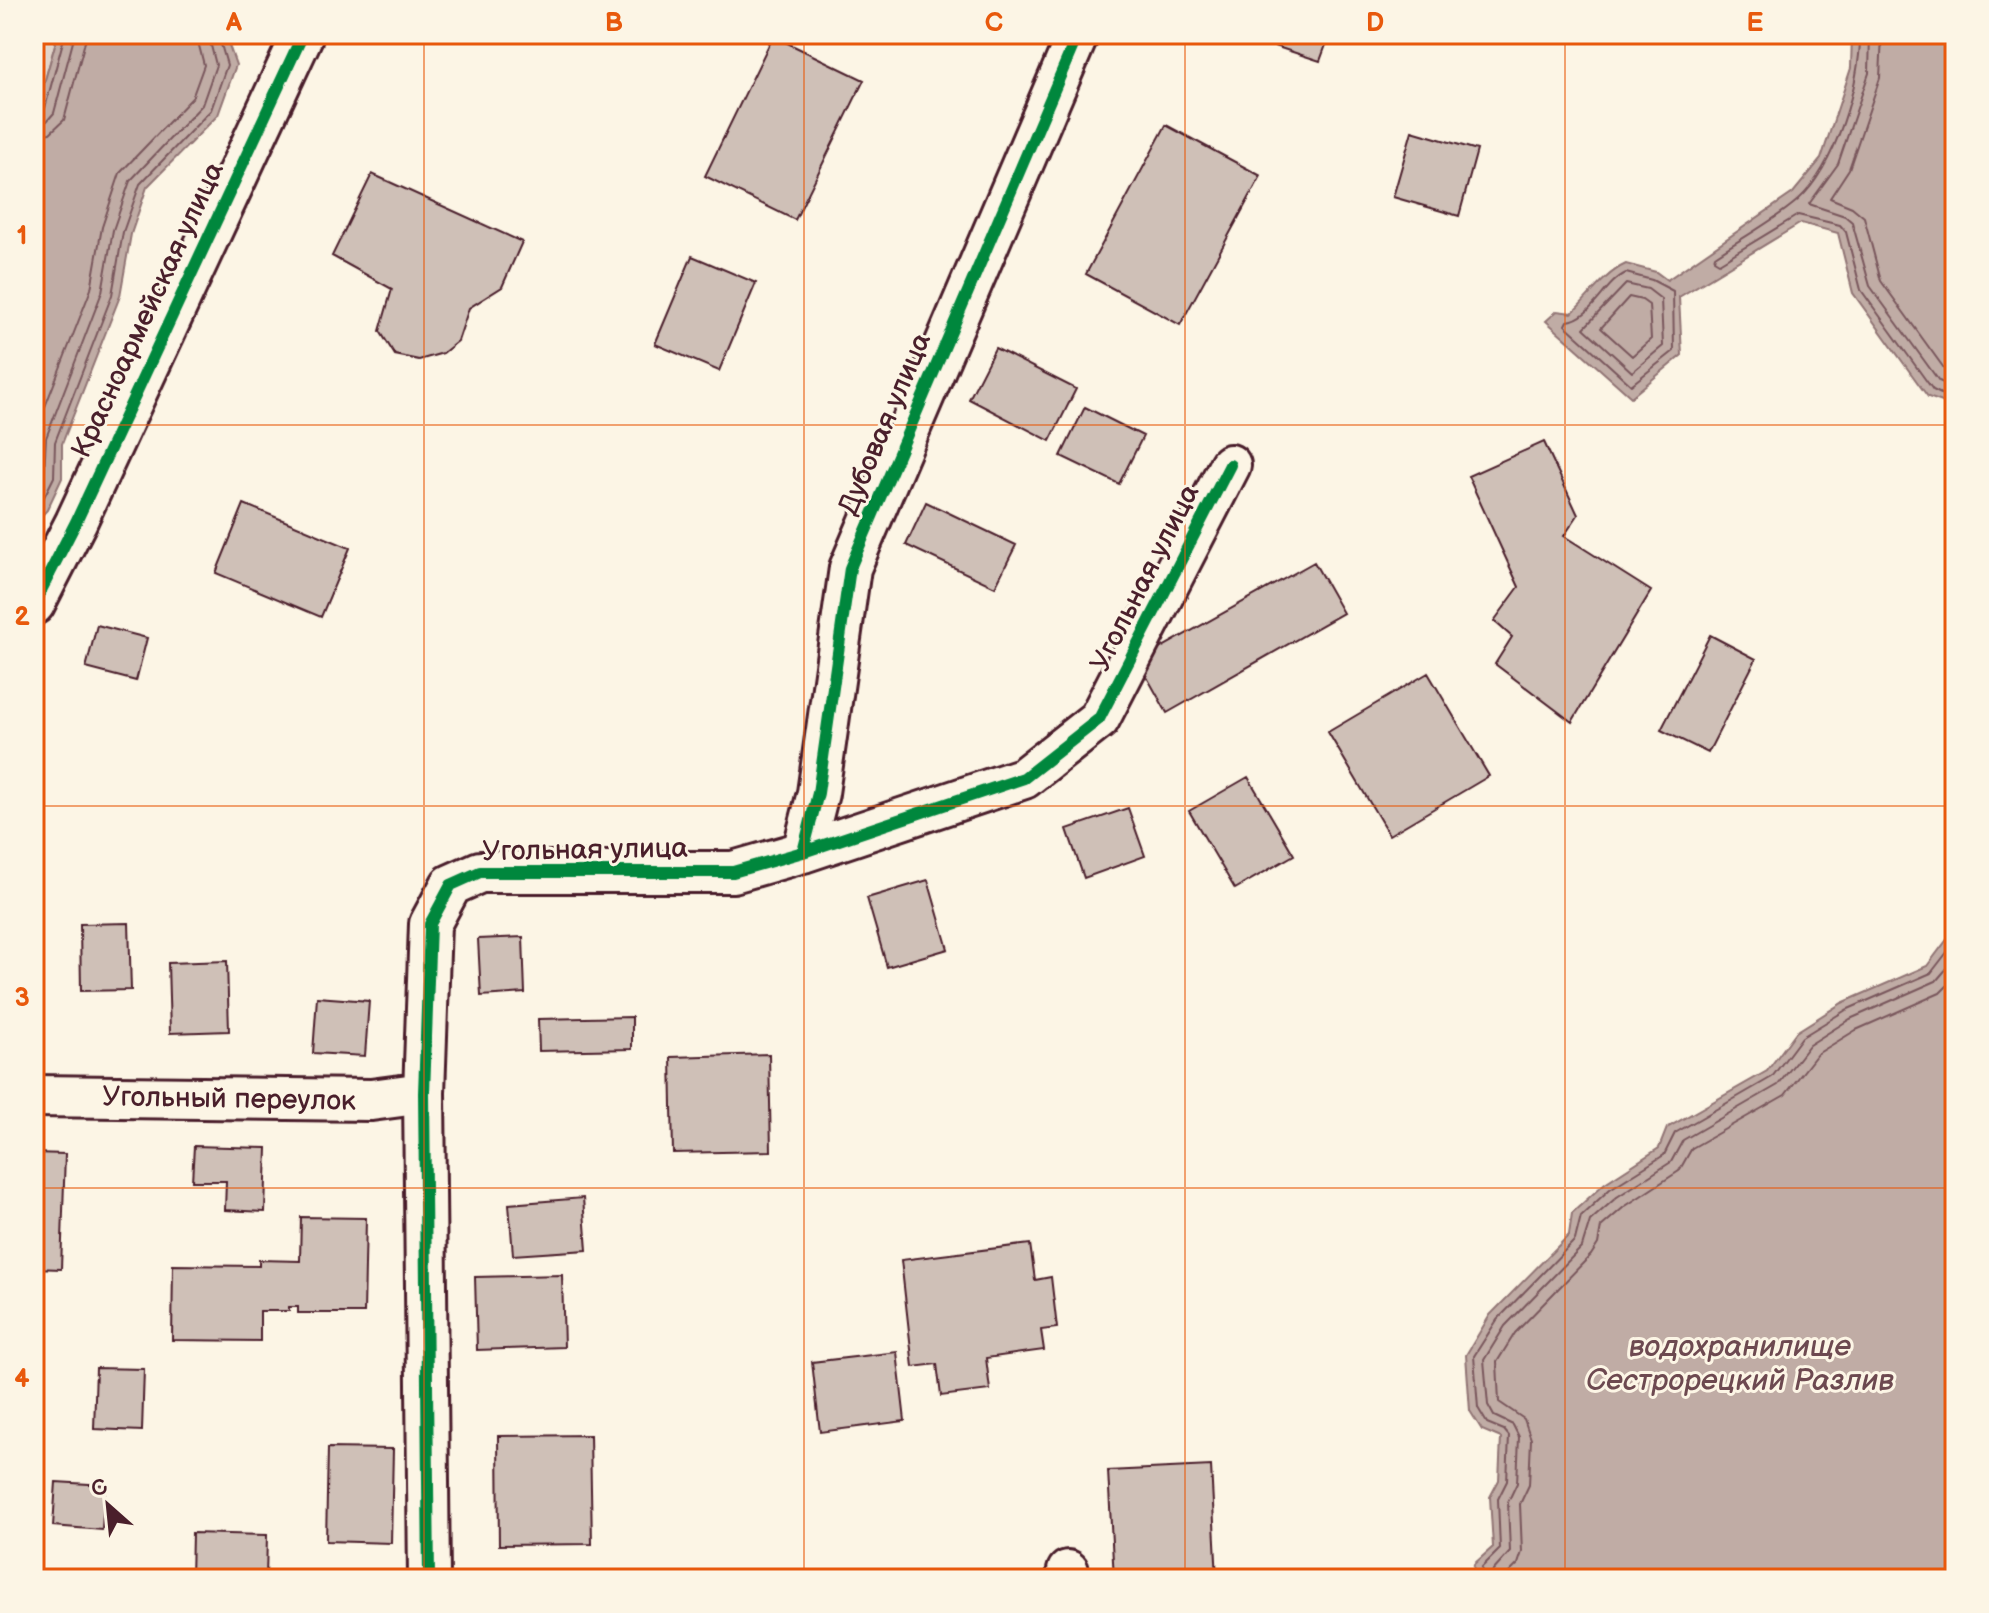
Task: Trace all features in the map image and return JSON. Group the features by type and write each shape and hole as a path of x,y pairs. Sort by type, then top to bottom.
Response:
{"street":[{"name":"Красноармейская улица","path":"34,604 76,522 303,34"},
{"name":"Дубовая улица","path":"803,852 818,793 850,568 1078,34"},
{"name":"Угольная улица","path":"429,1579 424,1093 430,924 451,885 480,872 733,872 803,852 1024,778 1099,719 1230,465"},
{"name":"Угольный переулок","path":"34,1096 371,1100 424,1093"}],"shaded area":[{"path":"34,34 58,34 34,119"}],"water":[{"path":"58,34 225,34 236,65 218,115 147,187 131,234 120,296 62,444 62,478 47,510 34,524 34,119"},
{"path":"1852,34 1955,34 1955,428 1948,404 1928,397 1853,293 1838,233 1801,223 1679,297 1682,355 1631,397 1546,321 1557,311 1572,313 1604,279 1626,264 1656,272 1667,280 1793,193 1821,159 1851,68"},
{"name":"водохранилище Сестрорецкий Разлив","path":"1955,929 1955,1579 1472,1579 1474,1564 1493,1547 1490,1497 1499,1480 1501,1438 1482,1430 1470,1411 1466,1355 1490,1315 1569,1235 1572,1213 1605,1183 1659,1148 1667,1128 1767,1071 1796,1032 1842,1003 1927,966"}],"building":[{"path":"1265,34 1330,34 1320,61 1262,42"},
{"path":"773,36 864,80 795,220 705,176"},
{"path":"1166,125 1261,176 1180,325 1086,274"},
{"path":"1412,131 1477,150 1459,216 1393,197"},
{"path":"372,174 522,242 502,287 469,308 458,341 443,353 419,360 395,355 380,331 392,289 332,256"},
{"path":"692,256 756,283 719,371 655,344"},
{"path":"995,348 1076,389 1050,441 969,399"},
{"path":"1085,407 1143,436 1119,484 1061,456"},
{"path":"1544,442 1578,515 1564,536 1651,591 1572,722 1495,664 1512,637 1494,621 1519,587 1468,476"},
{"path":"926,502 1016,545 995,587 906,545"},
{"path":"244,504 350,548 321,617 216,573"},
{"path":"1314,562 1343,613 1167,713 1138,661"},
{"path":"97,625 147,638 136,681 86,668"},
{"path":"1710,635 1756,659 1708,753 1661,730"},
{"path":"1428,673 1489,776 1389,835 1328,732"},
{"path":"1248,777 1294,855 1235,889 1189,811"},
{"path":"1128,808 1145,856 1084,878 1067,829"},
{"path":"928,880 948,949 887,967 867,898"},
{"path":"129,923 131,990 81,991 80,924"},
{"path":"523,937 525,993 481,996 478,939"},
{"path":"227,961 229,1031 170,1033 168,963"},
{"path":"317,997 369,1001 365,1056 313,1053"},
{"path":"632,1017 632,1049 539,1051 538,1019"},
{"path":"769,1054 771,1151 673,1153 671,1057"},
{"path":"194,1146 267,1148 265,1212 225,1210 226,1181 192,1181"},
{"path":"34,1153 65,1154 61,1269 34,1268"},
{"path":"583,1198 587,1250 513,1255 509,1204"},
{"path":"301,1217 366,1218 364,1313 298,1313 298,1307 289,1307 289,1311 260,1311 260,1341 172,1340 173,1265 259,1266 259,1260 300,1261"},
{"path":"1030,1244 1035,1280 1051,1277 1057,1328 1041,1330 1044,1350 986,1358 990,1390 941,1396 937,1364 913,1367 901,1260"},
{"path":"562,1275 564,1347 477,1350 475,1277"},
{"path":"897,1352 905,1421 820,1432 812,1362"},
{"path":"96,1368 144,1369 142,1431 94,1429"},
{"path":"590,1435 592,1544 499,1545 498,1436"},
{"path":"328,1448 393,1449 391,1543 326,1541"},
{"path":"1211,1466 1217,1579 1114,1579 1108,1471"},
{"path":"56,1482 105,1485 102,1530 53,1526"},
{"path":"192,1533 267,1535 266,1579 191,1579"}],"cycle path":[{"path":"34,604 76,522 303,34"},
{"path":"803,852 818,793 850,568 1078,34"},
{"path":"429,1579 424,1093 430,924 451,885 480,872 733,872 803,852 1024,778 1099,719 1230,465"}]}
